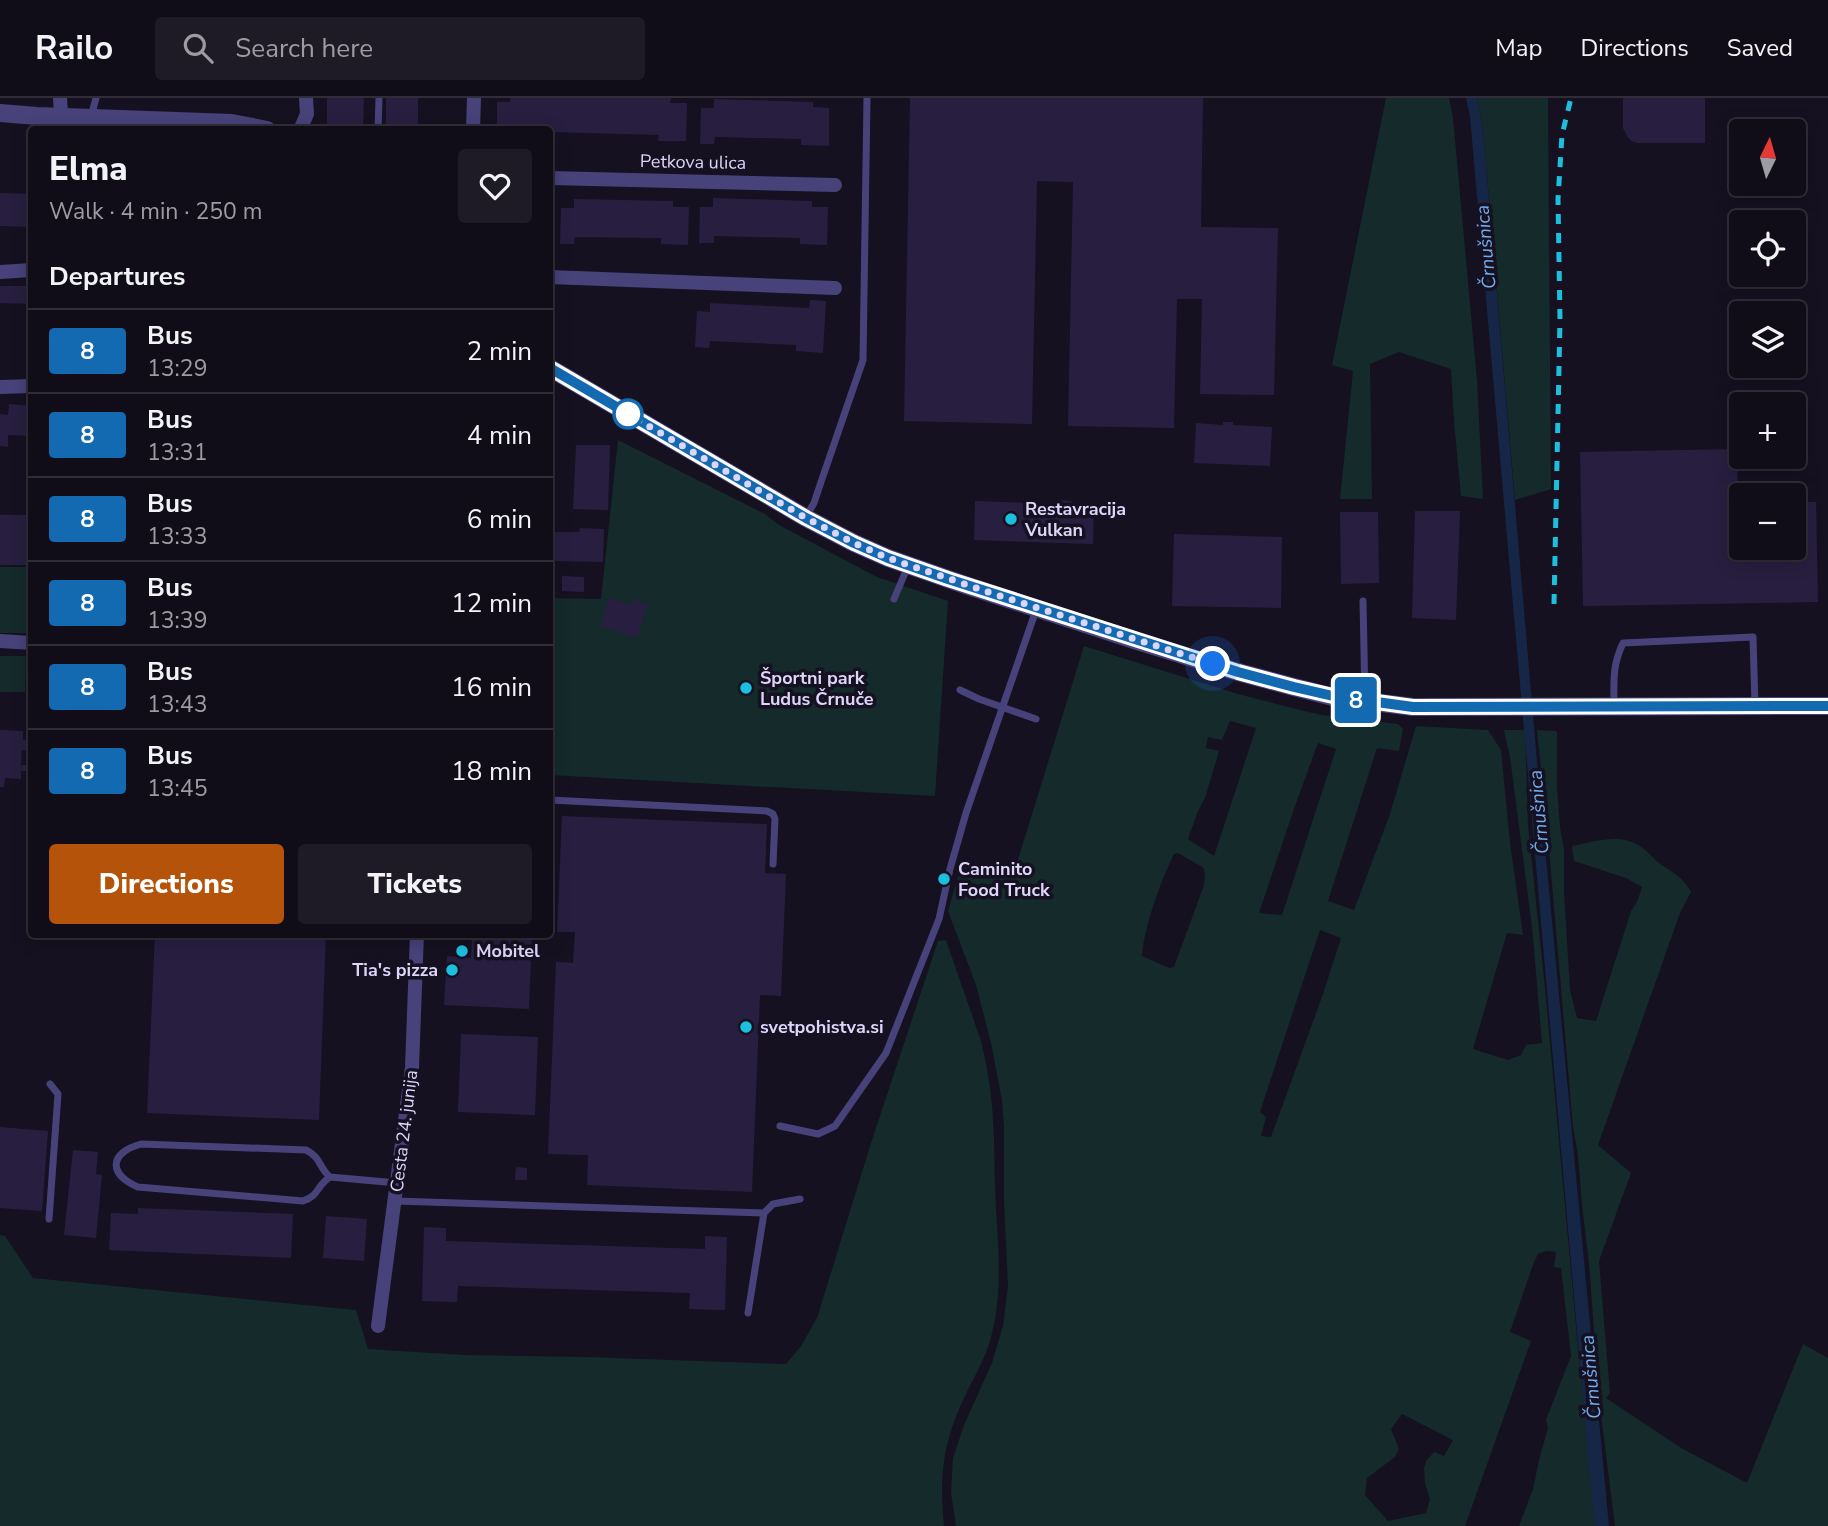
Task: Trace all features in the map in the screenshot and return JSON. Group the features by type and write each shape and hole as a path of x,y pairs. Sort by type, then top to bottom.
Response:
{"street":[{"path":"60,98 62,123"},
{"path":"302,126 307,114 306,98"},
{"path":"473,126 474,98"},
{"path":"0,113 62,123 91,118 232,123 247,126"},
{"name":"Petkova ulica","path":"553,178 835,185"},
{"path":"0,272 28,270"},
{"path":"553,277 835,288"},
{"path":"553,370 806,518 854,543 908,566 1249,675 1333,696 1413,707 1828,706"},
{"path":"0,387 28,386"},
{"path":"0,641 28,643"},
{"name":"Cesta 24. junija","path":"378,1326 414,1045 417,938"}],"lane":[{"path":"91,118 96,98"},
{"path":"378,126 379,98"},
{"path":"806,518 814,503 863,360 867,98"},
{"path":"894,599 908,566"},
{"path":"1363,601 1365,701"},
{"path":"780,1126 818,1134 835,1126 886,1053 939,919 965,813 1037,608"},
{"path":"1614,708 1613,674 1623,643 1753,637 1755,707"},
{"path":"960,690 1036,719"},
{"path":"553,800 767,811 773,814 775,819 774,864"},
{"path":"49,1219 58,1094 50,1084"},
{"path":"330,1177 322,1182 312,1198 303,1201 138,1187 125,1181 117,1164 121,1153 127,1147 141,1144 306,1150 315,1154 323,1171 330,1177 398,1183"},
{"path":"748,1313 764,1213 773,1204 800,1199"},
{"path":"396,1200 764,1213"}],"green space":[{"path":"1386,98 1449,98 1477,380 1483,499 1461,496 1451,369 1399,352 1370,364 1372,499 1340,499 1353,371 1332,365"},
{"path":"1477,98 1548,98 1551,489 1515,500 1483,130"},
{"name":"Športni park Ludus Črnuče","path":"618,440 765,514 779,525 877,577 948,601 935,796 553,775 553,598 601,599"},
{"path":"0,567 28,567 28,633 0,633"},
{"path":"1084,646 1238,694 1300,710 1398,724 1403,729 1399,751 1377,748 1328,901 1354,910 1390,814 1416,726 1488,730 1501,750 1523,935 1507,933 1473,1049 1508,1060 1521,1055 1526,1045 1542,1043 1532,927 1510,757 1504,730 1525,730 1528,825 1580,1369 1598,1526 1519,1526 1533,1489 1548,1428 1546,1420 1571,1356 1561,1268 1554,1267 1556,1252 1546,1251 1538,1254 1534,1262 1510,1332 1531,1341 1465,1526 956,1526 951,1493 953,1458 964,1425 992,1363 1003,1326 1008,1286 1002,1100 976,985 948,911 961,866 1016,866","holes":["1230,721 1256,728 1214,856 1188,839 1205,798 1219,751 1206,748 1208,737 1222,740","1318,743 1336,749 1282,915 1259,913","1178,853 1204,868 1205,876 1174,967 1169,968 1142,956 1154,904 1174,854","1320,930 1341,938 1271,1137 1261,1136 1266,1117 1260,1112","1402,1414 1453,1440 1444,1456 1434,1452 1426,1461 1425,1484 1430,1499 1426,1513 1388,1521 1365,1495 1367,1478 1395,1457 1399,1449 1391,1429"]},
{"path":"0,656 26,656 25,692 0,692"},
{"path":"1537,730 1557,731 1557,787 1564,849 1570,990 1577,1018 1596,1021 1631,911 1642,887 1626,878 1574,861 1572,846 1614,839 1630,841 1677,875 1691,892 1680,913 1598,1145 1631,1173 1599,1261 1610,1393 1606,1398 1683,1449 1747,1483 1803,1344 1828,1358 1828,1526 1615,1526 1599,1399 1589,1263 1573,1127"},
{"path":"946,940 981,1041 989,1080 994,1129 999,1279 996,1315 990,1341 947,1444 942,1491 944,1526 0,1526 0,1235 5,1236 33,1278 356,1310 368,1349 465,1355 786,1364 801,1346 817,1318 938,941"}],"water":[{"name":"Črnušnica","path":"1466,98 1477,98 1483,130 1537,762 1609,1526 1595,1526 1590,1478 1470,117"}],"building":[{"path":"327,98 364,98 363,126 327,126"},
{"path":"386,98 418,98 418,126 386,126"},
{"path":"510,98 671,98 670,103 687,103 686,141 658,141 659,135 553,132 553,126 497,126 497,102 510,102"},
{"path":"910,98 1203,98 1201,227 1278,228 1274,395 1200,394 1202,299 1177,299 1174,428 1068,426 1073,182 1037,181 1032,424 904,421"},
{"path":"1623,98 1705,98 1705,143 1631,141 1623,128"},
{"path":"714,99 813,102 813,107 829,108 829,146 801,145 801,139 715,137 714,144 700,144 701,108 714,108"},
{"path":"0,193 28,194 28,227 0,226"},
{"path":"713,198 812,201 812,207 828,207 827,245 800,244 800,238 714,236 714,243 699,243 700,207 713,207"},
{"path":"574,199 673,201 673,207 689,207 688,245 661,244 661,238 575,237 574,244 560,244 561,208 574,208"},
{"path":"0,286 28,286 28,304 0,303"},
{"path":"810,300 826,301 823,353 796,351 796,345 710,341 709,348 695,347 697,311 710,312 710,303 809,308"},
{"path":"9,404 28,406 28,436 8,435 8,447 0,446 0,414 8,415"},
{"path":"1223,422 1272,427 1270,466 1194,463 1196,423 1223,425"},
{"path":"576,445 610,445 608,510 573,509"},
{"path":"1729,449 1729,469 1737,469 1738,483 1729,483 1729,560 1806,560 1806,502 1816,502 1818,602 1583,606 1580,452"},
{"path":"1059,500 1072,501 1071,504 1094,505 1093,544 974,540 975,501 1059,504"},
{"path":"1415,511 1460,511 1456,620 1412,618"},
{"path":"1340,512 1378,512 1379,583 1341,584"},
{"path":"0,515 28,515 28,565 0,565"},
{"path":"580,528 604,529 603,562 553,561 553,532 579,532"},
{"path":"1174,534 1282,537 1281,608 1172,606"},
{"path":"562,576 584,577 584,592 562,591"},
{"path":"609,598 632,605 633,599 648,604 637,638 600,626"},
{"path":"0,730 23,731 23,740 28,740 28,751 22,750 21,765 27,765 26,771 21,771 21,779 5,778 4,787 0,787"},
{"path":"562,816 767,824 765,873 786,874 781,996 760,995 752,1192 587,1185 588,1155 548,1154 556,962 573,963 575,932 557,932"},
{"path":"155,938 326,938 319,1120 147,1113"},
{"path":"472,938 532,938 529,1009 444,1005 447,956 471,958"},
{"path":"461,1034 538,1037 535,1115 458,1112"},
{"path":"0,1127 48,1131 42,1211 0,1208"},
{"path":"73,1150 98,1152 96,1174 102,1175 96,1238 64,1235"},
{"path":"516,1167 527,1168 527,1180 515,1180"},
{"path":"138,1208 293,1214 291,1258 109,1250 111,1213 138,1214"},
{"path":"326,1216 367,1219 364,1261 323,1258"},
{"path":"424,1227 446,1228 446,1241 705,1249 705,1236 727,1237 725,1310 689,1309 690,1293 458,1286 457,1302 422,1301"}],"railway":[{"path":"1554,604 1560,320 1558,199 1562,135 1571,98"}],"bus line":[{"name":"8","path":"553,370 806,518 888,558 1238,672 1294,687 1333,696 1413,707 1828,706"}],"place":[{"name":"Restavracija Vulkan","path":"1011,519"},
{"name":"Športni park Ludus Črnuče","path":"746,688"},
{"name":"Caminito Food Truck","path":"944,879"},
{"name":"Mobitel","path":"462,951"},
{"name":"Tia's pizza","path":"452,970"},
{"name":"svetpohistva.si","path":"746,1027"}],"route":[{"path":"628,414 806,518 888,558 1213,664"}]}
